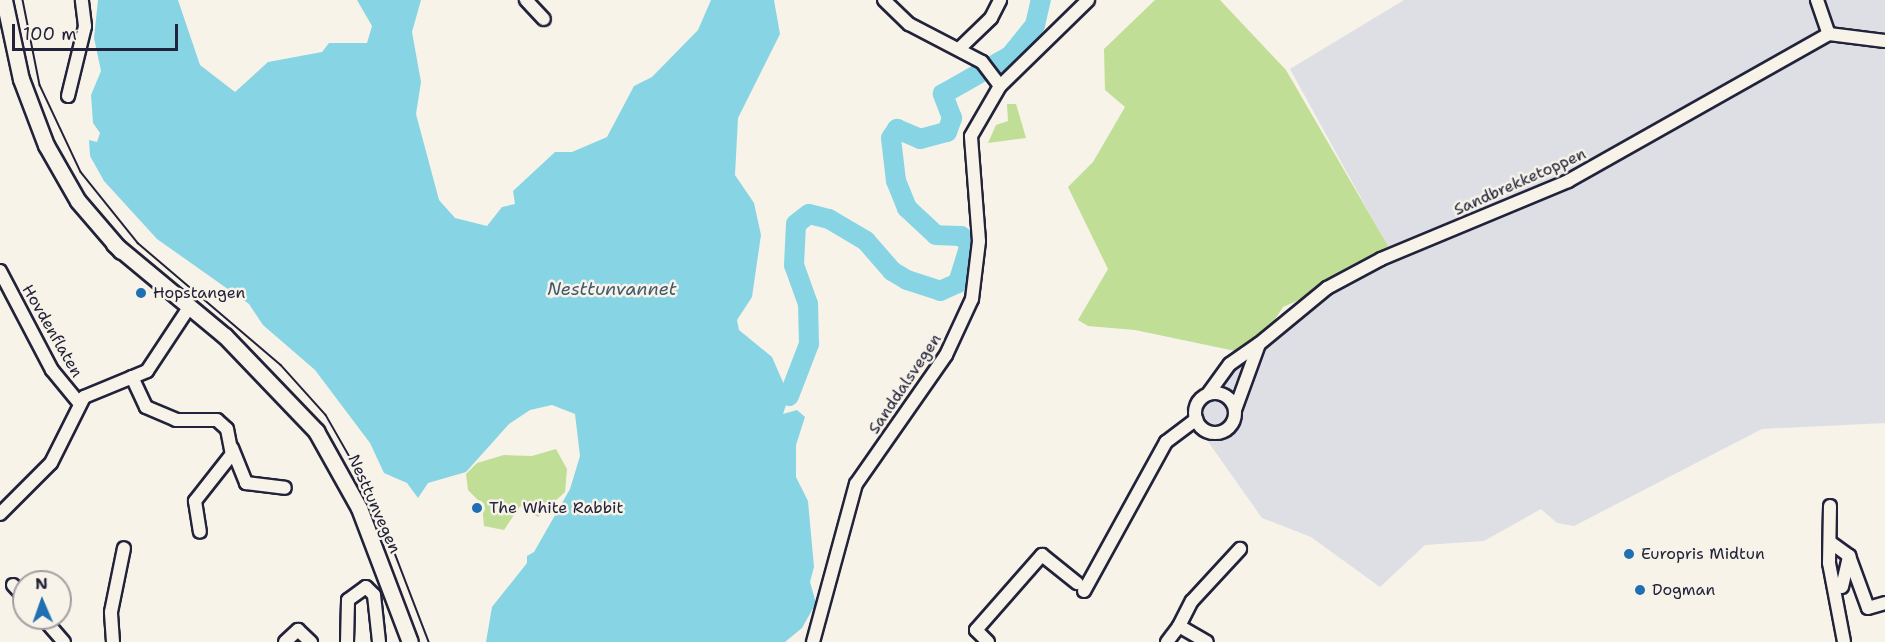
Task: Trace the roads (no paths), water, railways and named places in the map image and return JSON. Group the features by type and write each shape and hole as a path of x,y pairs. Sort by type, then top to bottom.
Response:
{"main road":[{"name":"Nesttunvegen","path":"4,0 21,79 46,145 67,185 114,244 186,312 258,368"},
{"name":"Nesttunvegen","path":"114,244 258,368 306,419 342,472 410,642"}],"street":[{"path":"68,96 86,26 82,0"},
{"path":"526,0 544,20"},
{"path":"884,0 909,24 961,47 985,67 1000,86"},
{"path":"961,47 991,18 1000,0"},
{"name":"Sanddalsvegen","path":"813,642 856,484 946,355 972,299 979,220 968,151 1000,86 1088,0"},
{"path":"1817,0 1829,34 1885,41"},
{"name":"Sandbrekketoppen","path":"1259,344 1232,423 1220,432 1205,430 1196,419 1197,404 1209,394 1230,364 1259,344 1294,309 1347,276 1568,181 1829,34"},
{"name":"Hovdenflaten","path":"0,271 52,370 80,404"},
{"path":"2,509 51,463 80,404 100,388 132,377 155,364 186,312"},
{"path":"132,377 146,407 176,420 217,420 227,429 246,483 285,488"},
{"path":"1209,394 1225,396 1235,410"},
{"name":"Sandbrekketoppen","path":"988,642 976,630 1042,555 1081,587 1108,549 1167,442 1196,419"},
{"path":"200,532 199,491 226,463 232,447"},
{"path":"1830,506 1834,602 1844,642"},
{"path":"1830,542 1849,556 1868,608 1885,603"},
{"path":"113,642 111,612 124,548"},
{"path":"1167,642 1179,626 1192,601 1240,549"},
{"path":"1842,587 1840,575 1849,556"},
{"path":"347,642 348,600 362,587 374,595 379,642"},
{"path":"1179,626 1207,642"},
{"path":"54,630 64,642"},
{"path":"285,642 298,630 311,642"}],"water":[{"name":"Nesttunvannet","path":"98,0 178,0 200,65 235,92 268,62 322,52 329,43 367,43 372,26 357,0 421,0 412,32 421,82 416,114 439,200 455,218 487,226 502,207 515,204 513,191 555,152 572,152 607,137 634,86 652,77 698,30 711,0 774,0 780,34 738,118 735,175 754,203 761,235 752,297 737,320 739,330 772,357 789,396 783,414 797,410 805,417 796,445 796,477 808,501 814,567 810,582 816,603 802,628 785,642 486,642 492,607 527,563 527,556 534,552 570,489 580,456 575,414 552,405 530,410 509,424 466,472 428,483 418,498 407,483 384,473 370,443 315,370 263,325 249,304 157,239 104,181 90,156 89,140 97,142 100,133 93,123 91,95 101,71 94,38"}],"waterway":[{"path":"789,396 809,344 808,304 794,265 796,224 809,214 829,219 866,241 892,271 907,280 940,291 958,283 970,244 961,236 936,235 907,208 896,181 891,138 897,129 920,139 947,132 952,118 943,94 1010,56 1035,25 1041,0"}],"tram line":[{"path":"23,0 40,85 81,172 138,243 281,365 326,415 375,501 429,642"}],"place":[{"name":"Hopstangen","path":"141,293"},
{"name":"The White Rabbit","path":"477,508"},
{"name":"Europris Midtun","path":"1629,554"},
{"name":"Dogman","path":"1640,590"}]}
